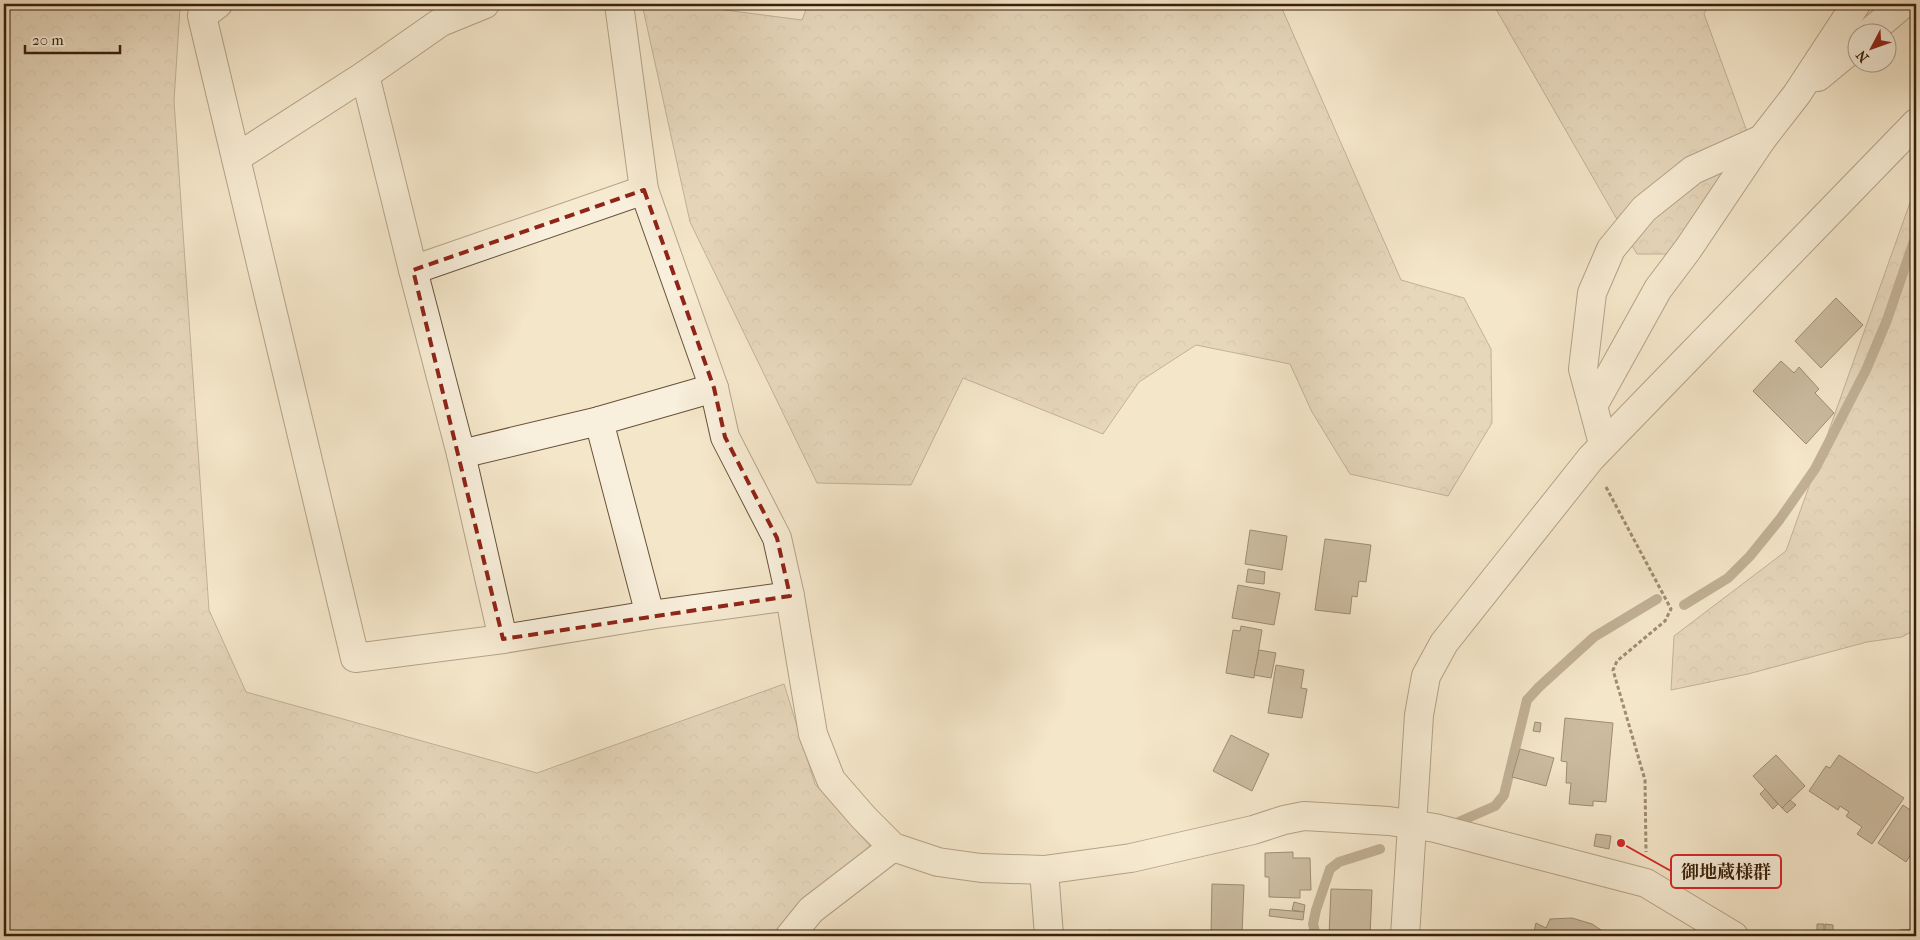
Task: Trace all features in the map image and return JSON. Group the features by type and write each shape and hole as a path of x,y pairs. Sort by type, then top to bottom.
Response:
{"street":[{"path":"218,4 202,16 355,658 503,639 650,615 790,596"},
{"path":"236,158 365,75 441,22 485,4"},
{"path":"619,4 644,190 714,388 725,437 777,538 790,596 813,734 831,780 864,818 893,847 938,862 981,868 1044,870 1131,858 1253,830 1304,816 1412,823 1646,883 1734,936"},
{"path":"1593,406 1658,289 1762,139 1797,94 1856,4"},
{"path":"1881,22 1902,4"},
{"path":"1797,94 1848,52"},
{"path":"365,75 461,454 503,639"},
{"path":"1405,936 1419,715 1426,676 1444,643 1597,451 1916,122"},
{"path":"1597,451 1593,406 1583,369 1592,293 1611,249 1644,209 1693,170 1762,139"},
{"path":"413,270 644,190"},
{"path":"461,454 599,421 714,388"},
{"path":"599,421 650,615"},
{"path":"798,931 811,910 893,847"},
{"path":"1044,870 1049,936"}],"path":[{"path":"1597,451 1671,609 1665,621 1616,661 1613,670 1645,780 1646,883"}],"highlighted area":[{"path":"644,190 714,388 725,437 777,538 790,596 503,639 413,270"}],"green space":[{"path":"4,4 183,4 180,8 174,101 209,610 246,692 537,773 784,684 815,784 877,854 780,936 4,936"},
{"path":"642,4 678,4 802,20 808,4 1280,4 1401,280 1464,298 1491,349 1492,423 1448,496 1350,474 1312,412 1290,364 1196,345 1139,382 1103,434 963,378 911,485 817,483 690,222"},
{"path":"1493,4 1709,4 1704,14 1753,148 1674,254 1637,254"},
{"path":"1916,195 1916,629 1902,637 1867,642 1748,674 1671,690 1674,636 1786,551 1912,197"}],"building":[{"path":"1836,298 1863,325 1821,368 1795,341"},
{"path":"1781,361 1794,373 1799,367 1819,389 1815,393 1834,413 1806,444 1753,391"},
{"path":"1250,530 1287,536 1282,570 1245,564"},
{"path":"1325,539 1371,545 1366,582 1359,581 1357,597 1352,596 1350,614 1315,610"},
{"path":"1248,569 1265,572 1264,584 1246,582"},
{"path":"1238,585 1280,593 1274,625 1232,618"},
{"path":"1241,626 1262,630 1254,678 1226,673 1233,630 1240,631"},
{"path":"1259,650 1276,653 1271,678 1254,675"},
{"path":"1276,665 1304,670 1301,688 1307,689 1302,718 1268,713"},
{"path":"1565,718 1613,723 1606,802 1593,801 1593,806 1569,804 1571,783 1566,783 1567,762 1561,761"},
{"path":"1535,722 1541,723 1540,732 1533,731"},
{"path":"1231,735 1269,754 1252,791 1213,771"},
{"path":"1520,749 1554,758 1546,786 1512,777"},
{"path":"1776,755 1805,786 1782,808 1753,776"},
{"path":"1839,755 1904,798 1872,844 1857,834 1862,827 1846,816 1849,812 1840,806 1838,810 1809,791 1826,766 1830,768"},
{"path":"1765,789 1778,804 1773,809 1760,794"},
{"path":"1790,800 1796,805 1787,813 1782,808"},
{"path":"1903,805 1916,814 1916,846 1906,862 1878,843"},
{"path":"1596,834 1611,836 1609,849 1594,846"},
{"path":"1293,852 1293,858 1310,858 1311,890 1300,890 1300,898 1269,897 1269,877 1265,877 1265,853"},
{"path":"1212,884 1244,885 1242,934 1211,933"},
{"path":"1331,889 1372,890 1370,936 1329,936"},
{"path":"1294,902 1305,905 1304,912 1292,910"},
{"path":"1270,909 1304,912 1303,920 1269,916"},
{"path":"1572,918 1592,924 1607,934 1607,936 1533,936 1536,923 1546,928 1550,919"},
{"path":"1817,924 1824,924 1824,936 1817,935"},
{"path":"1825,924 1833,925 1833,932 1825,932"},
{"path":"1916,929 1916,936 1900,936 1900,930"},
{"path":"1111,930 1111,936 1072,936 1072,935"},
{"path":"1842,934 1884,934 1884,936 1842,936"}],"waterway":[{"path":"1684,605 1728,578 1750,556 1780,519 1815,469 1866,370 1887,320 1916,235"},
{"path":"1454,824 1495,806 1504,795 1527,700 1594,637 1657,599"},
{"path":"1316,936 1313,924 1330,869 1339,862 1380,849"}],"place":[{"name":"御地蔵様群","path":"1621,843"}]}
